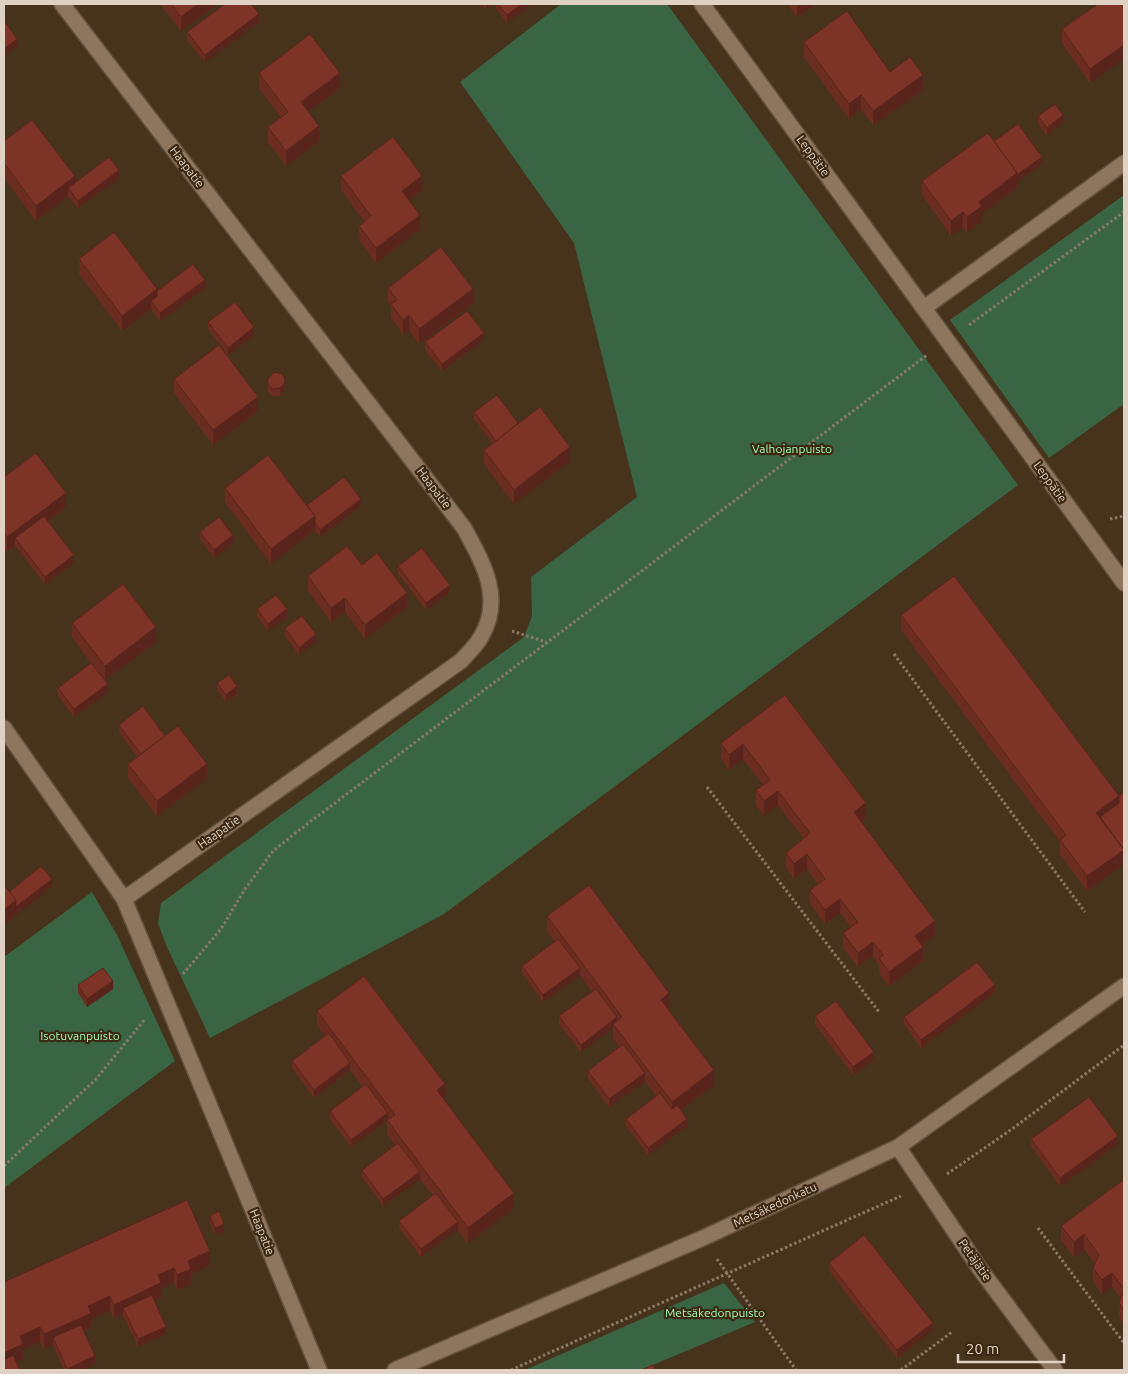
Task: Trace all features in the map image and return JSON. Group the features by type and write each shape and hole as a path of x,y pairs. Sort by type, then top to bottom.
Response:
{"street":[{"name":"Haapatie","path":"62,4 464,528 485,568 493,605 481,637 461,661 124,899"},
{"name":"Leppätie","path":"702,4 924,308 946,341 1124,582"},
{"path":"924,308 1124,163"},
{"name":"Haapatie","path":"4,728 124,899 320,1370"},
{"name":"Metsäkedonkatu","path":"395,1370 703,1238 898,1147 1124,986"},
{"name":"Petäjätie","path":"898,1147 980,1269 1056,1370"}],"path":[{"path":"4,1166 96,1079 164,995 221,930 245,889 274,851 946,341 1124,212"},
{"path":"486,623 547,642"},
{"path":"894,654 1085,912"},
{"path":"707,787 879,1012"},
{"path":"511,1370 945,1175 1012,1129 1124,1045"},
{"path":"1038,1228 1124,1343"},
{"path":"703,1238 796,1370"},
{"path":"901,1370 952,1332"}],"green space":[{"name":"Valhojanpuisto","path":"561,4 667,4 1018,485 444,914 210,1038 166,945 158,923 161,903 524,637 532,616 531,577 637,497 574,243 460,82"},
{"path":"1124,195 1124,404 1049,458 950,320"},
{"name":"Isotuvanpuisto","path":"92,892 117,935 175,1061 4,1188 4,957"},
{"name":"Metsäkedonpuisto","path":"724,1283 755,1322 641,1370 525,1370"}],"building":[{"path":"171,4 198,4 181,17"},
{"path":"225,4 251,4 259,14 205,55 187,32"},
{"path":"498,4 522,4 507,15"},
{"path":"1098,4 1124,4 1124,45 1090,69 1062,29"},
{"path":"847,11 890,72 910,57 923,75 873,111 861,95 849,104 804,42"},
{"path":"4,20 17,39 4,49"},
{"path":"310,34 340,73 301,102 319,126 286,151 268,127 288,112 259,73"},
{"path":"1055,104 1063,115 1047,128 1038,116"},
{"path":"32,120 75,176 36,206 4,163 4,141"},
{"path":"1018,124 1042,157 1017,175 994,141"},
{"path":"988,133 1017,173 979,202 982,206 967,217 963,212 951,221 922,181"},
{"path":"393,137 422,176 402,191 420,215 376,248 359,226 371,216 341,176"},
{"path":"109,157 119,170 78,201 68,188"},
{"path":"114,232 157,289 122,316 79,259"},
{"path":"441,247 473,289 419,329 409,315 403,320 391,304 397,300 388,288"},
{"path":"193,264 205,280 160,313 151,301 157,296 157,291"},
{"path":"235,302 254,327 228,348 208,322"},
{"path":"467,311 484,333 442,364 425,342"},
{"path":"219,345 258,397 213,430 174,379"},
{"path":"274,372 282,374 285,379 284,385 280,388 272,389 268,384 268,379"},
{"path":"497,395 518,423 496,441 474,412"},
{"path":"540,407 570,447 514,490 484,450"},
{"path":"36,453 66,493 7,537 4,532 4,477"},
{"path":"268,455 315,516 271,549 225,488"},
{"path":"344,477 361,499 320,530 315,523 315,516 307,505"},
{"path":"44,516 74,555 45,577 15,538"},
{"path":"219,517 233,535 214,550 200,532"},
{"path":"347,546 362,565 377,553 407,593 365,625 345,598 331,608 308,576"},
{"path":"422,548 450,585 426,603 398,566"},
{"path":"954,576 1119,796 1096,813 1124,850 1087,876 1060,840 1066,835 901,615"},
{"path":"123,584 156,627 105,666 72,623"},
{"path":"276,595 287,609 268,624 257,609"},
{"path":"302,616 316,634 299,648 285,628"},
{"path":"91,663 108,684 74,709 58,688"},
{"path":"229,675 237,686 226,695 217,683"},
{"path":"785,695 866,803 854,812 935,921 915,936 923,947 889,972 879,958 883,955 873,942 858,953 843,933 858,922 840,899 825,910 810,890 825,879 807,854 794,864 786,853 810,833 778,791 764,801 756,790 770,780 743,744 729,755 721,743"},
{"path":"143,706 165,736 141,754 119,725"},
{"path":"178,726 207,764 157,801 128,764"},
{"path":"1124,792 1124,845 1122,847 1100,817 1119,803 1119,796"},
{"path":"41,866 52,879 16,907 16,900 9,892"},
{"path":"4,885 16,900 4,910"},
{"path":"589,885 669,993 661,1000 714,1070 672,1102 613,1024 622,1017 547,916"},
{"path":"558,939 580,968 543,995 522,966"},
{"path":"977,962 995,985 921,1040 904,1017"},
{"path":"103,968 113,981 87,999 78,985"},
{"path":"364,976 445,1084 437,1090 514,1193 468,1228 387,1120 395,1115 317,1011"},
{"path":"596,989 617,1017 581,1045 559,1016"},
{"path":"836,1001 874,1052 853,1067 815,1016"},
{"path":"329,1033 350,1063 314,1090 292,1061"},
{"path":"623,1044 645,1073 609,1099 588,1071"},
{"path":"366,1084 388,1113 351,1140 330,1111"},
{"path":"660,1093 672,1109 677,1105 687,1119 648,1148 626,1119"},
{"path":"1089,1097 1118,1136 1060,1178 1031,1139"},
{"path":"398,1143 420,1172 383,1199 362,1170"},
{"path":"1123,1180 1124,1289 1112,1273 1102,1280 1093,1268 1099,1255 1084,1234 1074,1242 1061,1226"},
{"path":"436,1193 458,1222 421,1249 399,1221"},
{"path":"187,1200 210,1251 188,1261 191,1269 177,1275 174,1268 158,1275 161,1283 114,1305 110,1296 88,1306 91,1313 44,1334 40,1327 20,1336 23,1344 4,1353 4,1282"},
{"path":"219,1211 224,1224 215,1228 210,1216"},
{"path":"864,1235 933,1323 897,1350 829,1263"},
{"path":"1124,1290 1124,1310 1119,1303"},
{"path":"152,1295 166,1327 138,1339 123,1308"},
{"path":"81,1325 95,1356 67,1369 53,1337"},
{"path":"13,1355 20,1370 4,1370 4,1360"},
{"path":"653,1365 656,1370 641,1370"}]}
